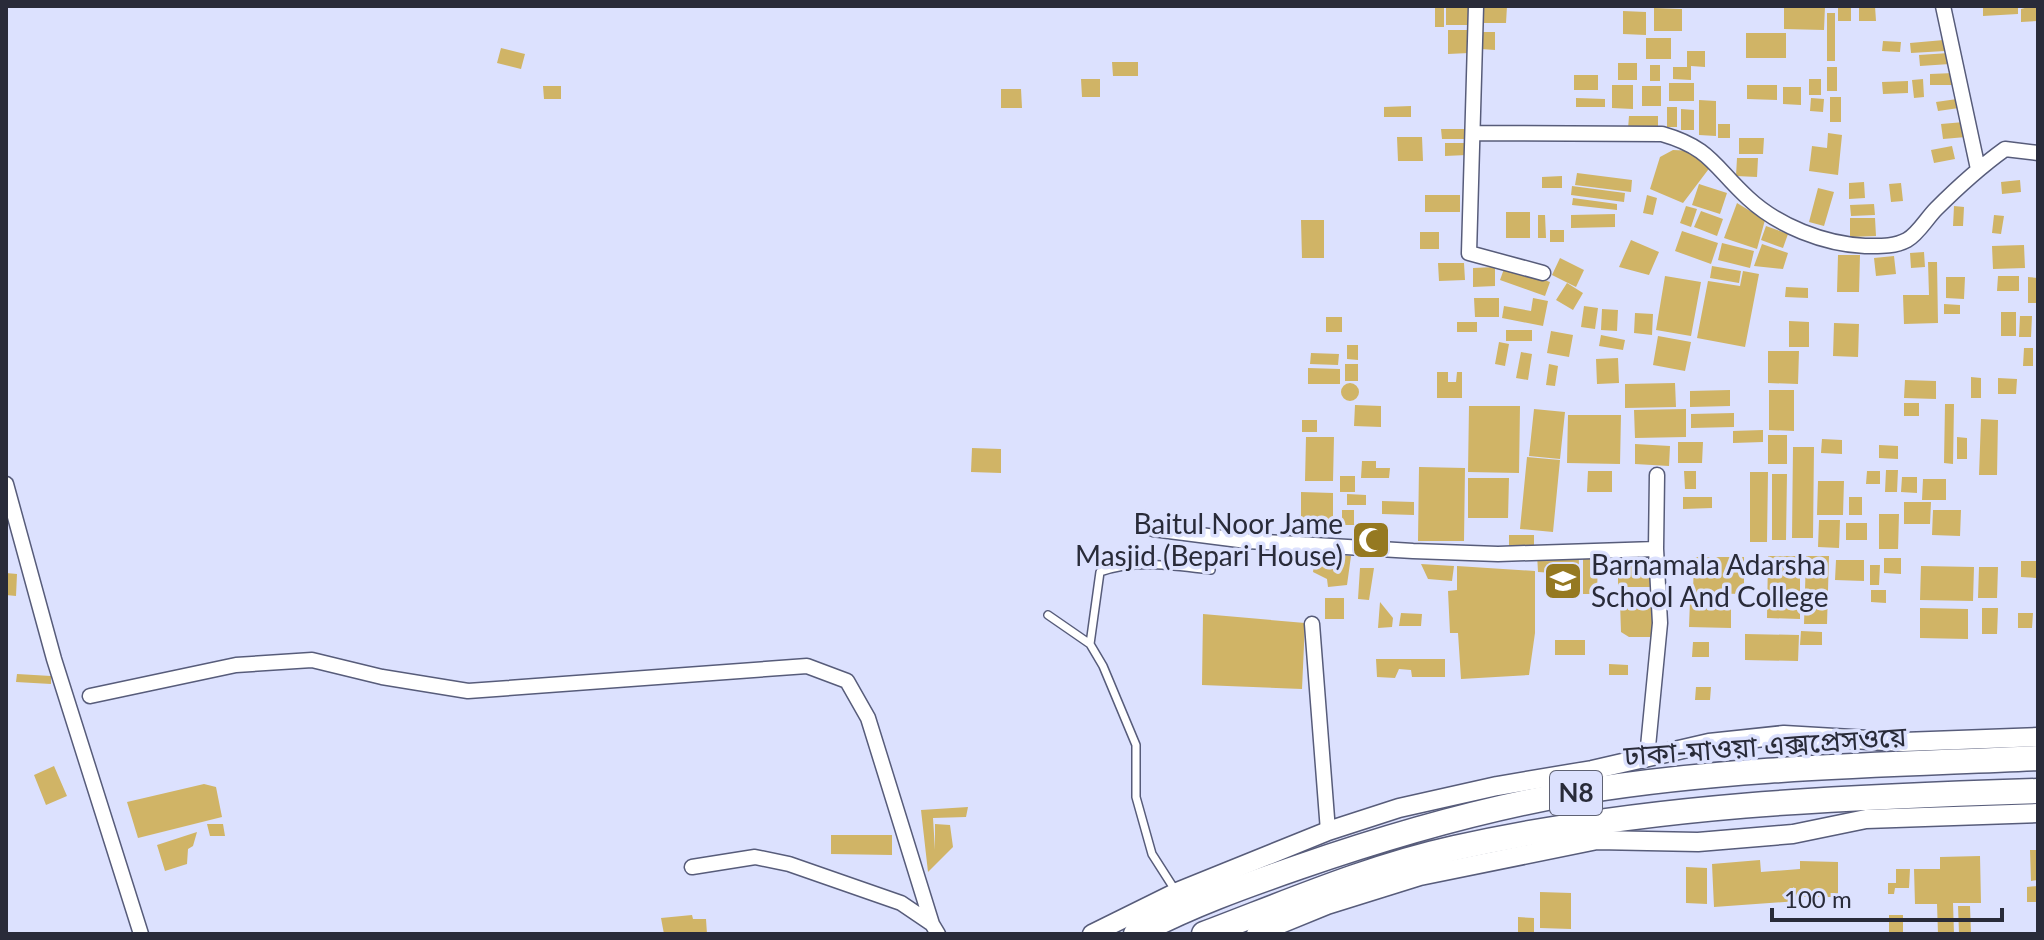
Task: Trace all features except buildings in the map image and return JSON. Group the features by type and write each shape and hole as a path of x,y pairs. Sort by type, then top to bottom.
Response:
{"highway":[{"name":"ঢাকা-মাওয়া এক্সপ্রেসওয়ে","path":"1136,934 1226,894 1338,853 1423,828 1583,791 1809,769 2038,758"},
{"name":"ঢাকা-মাওয়া এক্সপ্রেসওয়ে","path":"1204,934 1340,882 1453,848 1598,821 1689,809 1860,797 2038,791"}],"main road":[{"path":"1092,934 1177,892 1328,831 1399,808 1709,743 1784,735 1903,742 2038,737"},
{"path":"1256,934 1327,905 1420,876 1597,840 1698,842 1793,834 1866,819 2038,813"}],"street":[{"path":"1476,6 1469,253 1543,273"},
{"path":"1943,6 1978,169"},
{"path":"1474,133 1662,134 1690,142 1722,167 1748,198 1778,220 1813,235 1850,245 1886,247 1908,240 1978,169 2005,149 2038,153"},
{"path":"1647,757 1660,623 1656,549 1657,475"},
{"path":"6,484 54,659 141,934"},
{"path":"1153,529 1247,541 1413,551 1498,554 1656,549"},
{"path":"1312,624 1328,831"},
{"path":"90,696 236,665 312,660 382,677 468,691 807,666 847,681 868,718 935,929"},
{"path":"692,867 755,857 789,864 901,903 935,929"}],"lane":[{"path":"1090,644 1100,572 1122,565 1143,564 1211,570"},
{"path":"1048,615 1090,644 1103,666 1136,745 1136,797 1152,854 1177,892"}],"place":[{"name":"Baitul Noor Jame Masjid (Bepari House)","path":"1371,540"},
{"name":"Barnamala Adarsha School And College","path":"1563,581"}]}
